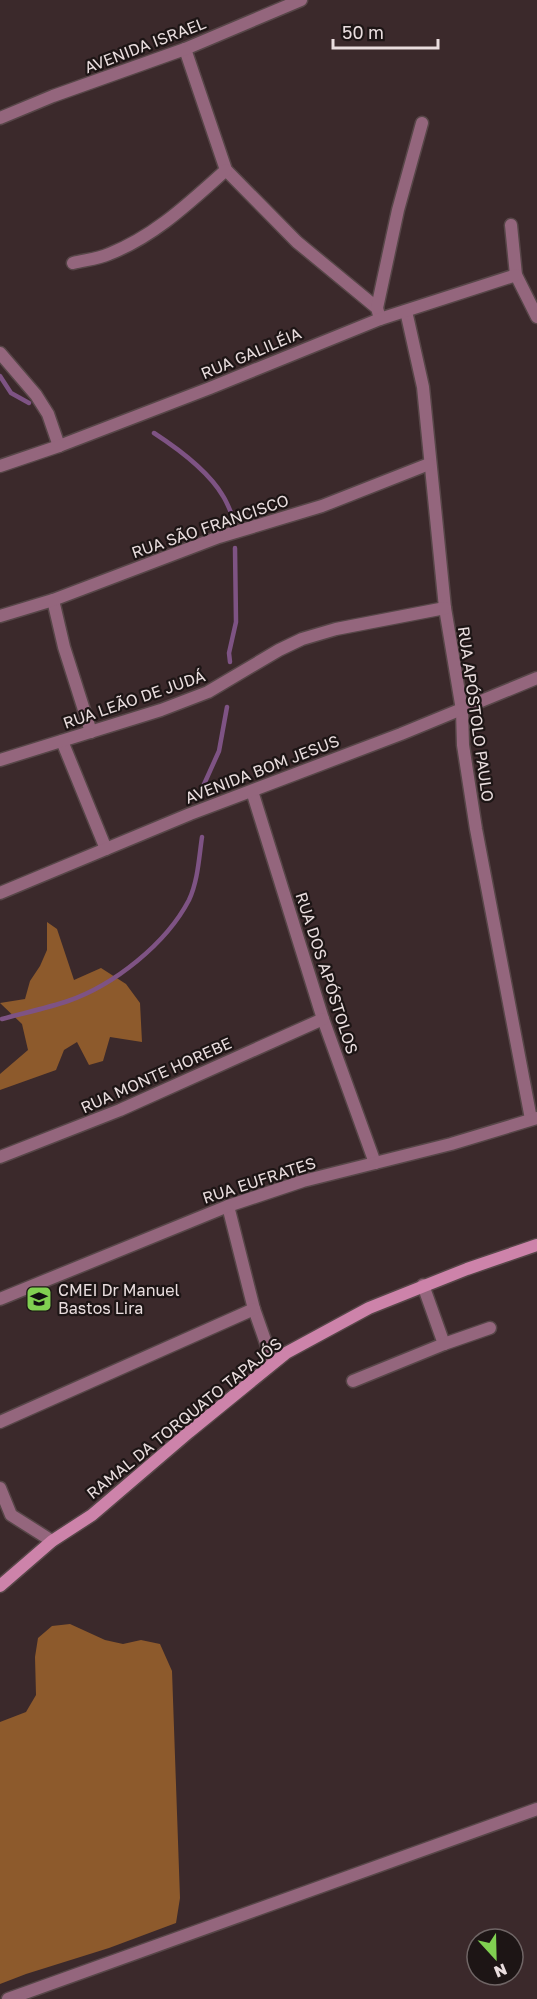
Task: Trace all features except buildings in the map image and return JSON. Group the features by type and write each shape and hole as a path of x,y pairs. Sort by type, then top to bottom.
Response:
{"street":[{"name":"AVENIDA ISRAEL","path":"0,118 53,96 184,49 301,0"},
{"path":"184,49 226,170 297,242 379,314"},
{"path":"379,314 398,210 422,123"},
{"path":"73,263 108,255 140,240 168,221 226,170"},
{"path":"511,225 516,274 537,317"},
{"name":"RUA GALILÉIA","path":"0,466 210,388 379,314 406,310 516,274"},
{"name":"RUA APÓSTOLO PAULO","path":"406,310 423,387 445,608 462,710 463,746 476,829 534,1118"},
{"path":"0,353 36,394 48,414 59,446"},
{"name":"RUA SÃO FRANCISCO","path":"0,616 53,600 219,537 322,506 429,464"},
{"path":"53,600 64,647 91,732"},
{"name":"RUA LEÃO DE JUDÁ","path":"0,760 161,710 208,692 302,639 336,629 445,608"},
{"name":"AVENIDA BOM JESUS","path":"0,893 190,814 462,710 537,678"},
{"path":"62,741 106,849"},
{"name":"RUA DOS APÓSTOLOS","path":"252,791 323,1019 375,1163"},
{"name":"RUA MONTE HOREBE","path":"0,1157 120,1110 323,1019"},
{"name":"RUA EUFRATES","path":"0,1299 228,1206 303,1181 451,1144 534,1118"},
{"path":"228,1206 254,1309 273,1364"},
{"name":"RAMAL DA TORQUATO TAPAJÓS","path":"0,1586 52,1541 92,1515 286,1353 369,1308 423,1285 537,1245"},
{"path":"423,1285 444,1344"},
{"path":"0,1422 254,1309"},
{"path":"353,1381 490,1328"},
{"path":"0,1488 5,1516 52,1541"},
{"path":"8,1999 537,1809"}],"shaded area":[{"path":"47,922 57,929 74,980 101,968 126,984 140,1003 142,1042 110,1037 103,1061 89,1065 77,1042 64,1050 56,1070 0,1090 0,1074 28,1050 22,1024 0,1003 25,999 30,981 47,950"},
{"path":"70,1624 105,1640 123,1644 141,1640 160,1644 172,1671 180,1898 176,1923 0,1984 0,1722 26,1712 36,1695 35,1657 38,1638 52,1626"}],"waterway":[{"path":"0,376 11,393 29,403"},
{"path":"154,433 182,453 210,478 225,499 235,522"},
{"path":"230,662 229,653 236,622 235,548"},
{"path":"201,791 219,751 227,707"},
{"path":"2,1019 60,1004 85,994 120,974 153,947 167,932 189,900 196,877 202,837"}],"place":[{"name":"CMEI Dr Manuel Bastos Lira","path":"39,1299"}]}
